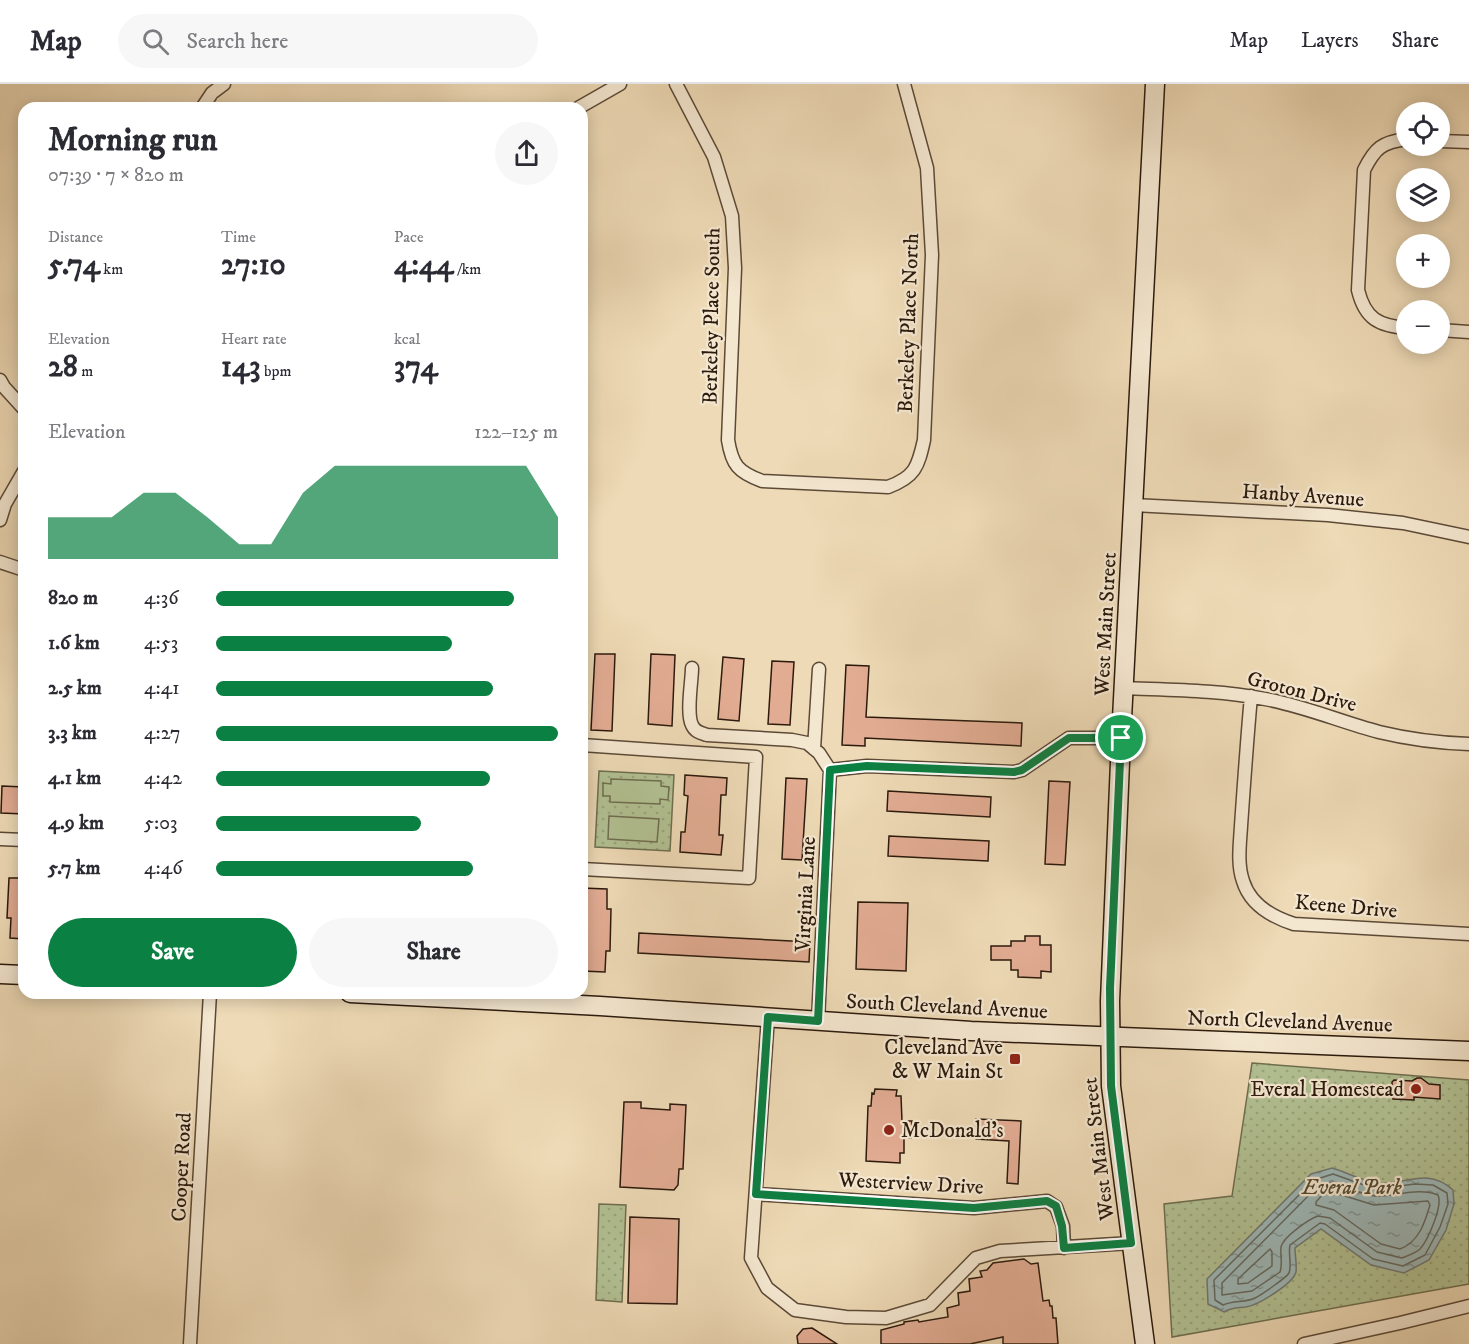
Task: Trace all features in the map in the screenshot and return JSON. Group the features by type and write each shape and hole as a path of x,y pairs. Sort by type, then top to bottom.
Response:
{"main road":[{"name":"West Main Street","path":"1145,1344 1111,1086 1110,1036 1121,738 1155,84"},
{"path":"0,974 18,975"},
{"name":"South Cleveland Avenue","path":"502,999 971,1031 1110,1036"},
{"name":"North Cleveland Avenue","path":"1110,1036 1469,1051"}],"street":[{"path":"206,102 212,93 224,84"},
{"path":"588,102 620,84"},
{"name":"Berkeley Place South","path":"676,84 714,157 732,216 735,268 728,440 730,454 736,467 748,476 762,481 825,484"},
{"name":"Berkeley Place North","path":"825,484 888,487 902,481 912,473 919,462 924,440 932,255 928,179 904,84"},
{"path":"1396,141 1389,141 1373,152 1364,170 1358,290 1362,305 1371,317 1384,325 1396,327"},
{"path":"1450,141 1469,142"},
{"path":"1450,331 1469,332"},
{"path":"0,380 18,403"},
{"path":"0,520 5,504 18,481"},
{"name":"Hanby Avenue","path":"1133,505 1328,515 1402,523 1469,537"},
{"path":"0,562 18,568"},
{"path":"692,668 690,716 692,726 698,732 707,735 807,743 830,770 867,766 1014,772 1022,770 1069,738 1121,738"},
{"path":"814,749 819,669"},
{"name":"Groton Drive","path":"1124,688 1251,696 1324,714 1379,732 1439,743 1469,744"},
{"name":"Keene Drive","path":"1251,696 1244,769 1239,866 1250,896 1273,917 1294,924 1469,934"},
{"path":"588,745 756,757 749,878 588,869"},
{"name":"Virginia Lane","path":"818,1021 830,770"},
{"path":"0,839 18,840"},
{"name":"Cooper Road","path":"190,1344 210,999"},
{"path":"768,1017 751,1258 767,1288 795,1310 846,1317 886,1318 930,1305 976,1258 1000,1251 1131,1243"},
{"name":"Westerview Drive","path":"756,1194 974,1208 1047,1201 1056,1206 1062,1226 1064,1248"},
{"path":"1304,1344 1469,1306"}],"green space":[{"path":"599,771 674,775 670,851 595,847"},
{"path":"611,779 661,781 661,786 669,787 668,800 660,799 660,804 610,802 610,796 603,796 603,783 611,784"},
{"path":"609,816 659,819 657,842 608,839"},
{"name":"Everal Park","path":"1252,1063 1469,1080 1469,1284 1172,1337 1164,1204 1232,1196"},
{"path":"599,1204 626,1205 622,1302 596,1300"}],"water":[{"path":"1332,1168 1377,1183 1434,1179 1453,1190 1454,1204 1446,1230 1429,1260 1404,1273 1371,1265 1321,1229 1295,1248 1296,1272 1289,1282 1274,1293 1246,1307 1232,1308 1224,1312 1208,1304 1207,1279 1311,1174"}],"building":[{"path":"595,654 615,654 612,731 591,730"},
{"path":"651,654 675,655 672,726 648,724"},
{"path":"723,657 744,659 739,721 718,719"},
{"path":"772,661 794,662 790,725 768,724"},
{"path":"846,665 869,666 866,717 1022,723 1021,746 865,738 865,746 842,745"},
{"path":"685,775 727,778 726,795 721,795 719,835 723,835 721,855 680,852 681,832 685,832 688,796 684,795"},
{"path":"786,778 807,779 802,860 782,859"},
{"path":"1049,781 1070,782 1065,865 1045,864"},
{"path":"2,786 18,787 18,814 1,813"},
{"path":"888,791 991,797 990,817 887,811"},
{"path":"889,836 989,841 988,861 888,856"},
{"path":"9,878 18,878 18,939 10,938 11,918 7,918"},
{"path":"588,888 607,889 607,909 611,909 610,951 606,951 605,972 588,971"},
{"path":"858,902 908,903 906,971 856,969"},
{"path":"639,933 810,942 809,962 638,953"},
{"path":"1025,936 1040,936 1040,945 1051,945 1051,972 1041,971 1041,978 1018,977 1018,970 1011,970 1011,960 991,960 991,946 1011,946 1011,941 1025,941"},
{"name":"Everal Homestead","path":"1417,1078 1429,1084 1440,1085 1440,1099 1414,1097 1414,1100 1393,1099 1392,1082 1394,1080 1412,1081"},
{"name":"McDonald's","path":"875,1089 897,1090 896,1096 901,1096 902,1121 912,1121 911,1138 904,1138 904,1153 900,1153 900,1163 866,1161 868,1106 871,1106 872,1093 874,1094"},
{"path":"624,1102 641,1102 641,1108 670,1110 670,1104 686,1105 683,1169 679,1169 678,1185 674,1190 620,1187"},
{"path":"976,1119 1021,1121 1018,1184 1007,1183 1009,1141 976,1139"},
{"path":"630,1217 679,1219 677,1304 628,1303"},
{"path":"1024,1259 1031,1264 1038,1263 1043,1301 1049,1300 1053,1318 1056,1318 1058,1344 1003,1344 1003,1337 970,1344 881,1344 881,1330 904,1324 904,1322 948,1317 947,1308 959,1305 958,1293 970,1291 969,1279 982,1277 980,1271 987,1270 993,1263"},
{"path":"812,1328 837,1344 798,1344 797,1336 803,1329"}],"place":[{"name":"Cleveland Ave & W Main St","path":"1015,1059"},
{"name":"Everal Homestead","path":"1416,1089"},
{"name":"McDonald's","path":"889,1130"}],"route":[{"path":"1069,738 1121,738 1110,1036 1111,1086 1131,1243 1064,1248 1062,1226 1056,1206 1047,1201 974,1208 756,1194 768,1017 818,1021 830,770 867,766 1014,772 1022,770 1069,738"}]}
